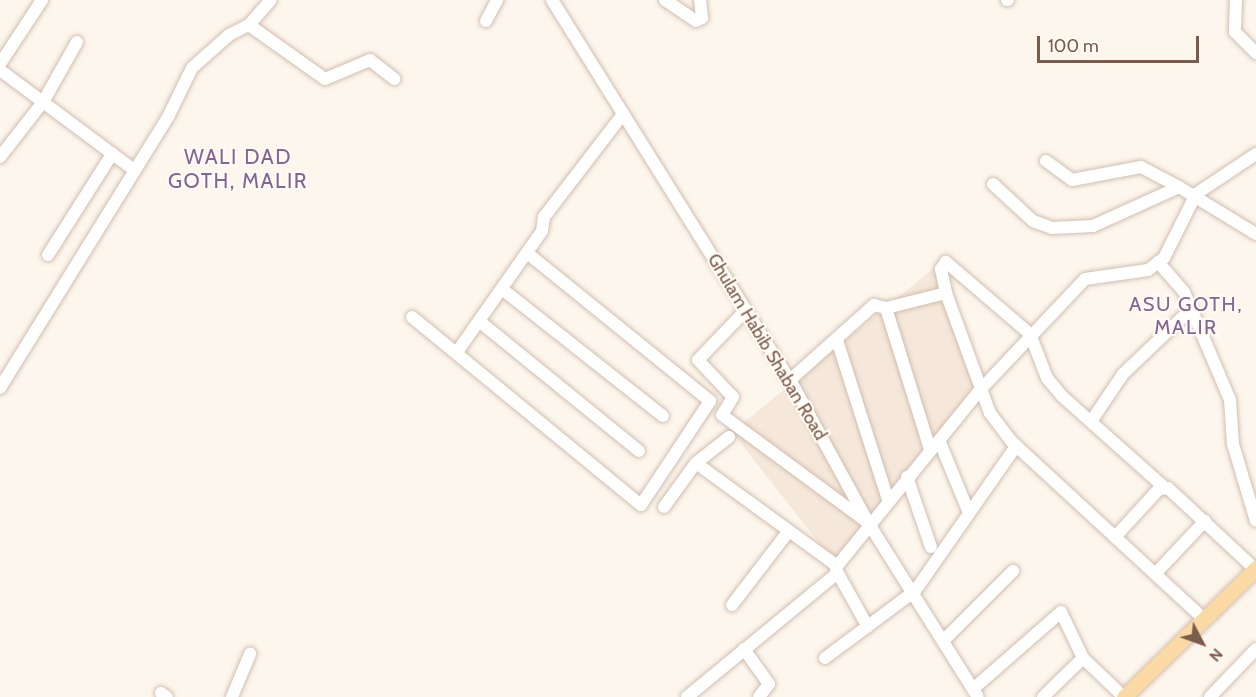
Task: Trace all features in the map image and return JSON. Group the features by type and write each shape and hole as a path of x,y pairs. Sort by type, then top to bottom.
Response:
{"main road":[{"path":"1124,697 1256,569"}],"street":[{"path":"0,64 42,0"},
{"path":"0,388 192,68 229,35 249,26 271,0"},
{"path":"486,21 497,0"},
{"name":"Ghulam Habib Shaban Road","path":"552,0 790,380 869,524 915,591 975,693"},
{"path":"665,0 696,21 702,18 700,0"},
{"path":"1236,0 1235,32 1256,53"},
{"path":"249,26 325,80 370,60 394,79"},
{"path":"0,157 43,102 77,42"},
{"path":"0,70 133,169"},
{"path":"456,352 543,231 544,217 623,114"},
{"path":"48,255 112,154"},
{"path":"687,697 836,571 888,500 981,389 1030,334 1085,279 1148,270 1158,262 1196,194 1256,154"},
{"path":"1046,161 1072,180 1141,167 1196,194 1256,234"},
{"path":"993,184 1033,221 1052,228 1093,226 1179,187"},
{"path":"412,317 639,505 644,503 710,401 526,253"},
{"path":"1204,619 1016,446 990,413 946,292 941,269 946,262 1030,334 1047,378 1256,569"},
{"path":"1158,262 1191,309 1230,400 1233,444 1256,521"},
{"path":"501,289 663,416"},
{"path":"790,380 874,305 886,308 946,292"},
{"path":"886,308 934,445 969,513"},
{"path":"1092,420 1123,374 1191,309"},
{"path":"746,310 698,360 733,397 722,415 869,524"},
{"path":"479,321 639,451"},
{"path":"837,340 888,500"},
{"path":"664,507 696,463 729,437"},
{"path":"825,658 915,591 1016,446"},
{"path":"696,463 836,571 868,627"},
{"path":"907,477 931,547"},
{"path":"1115,537 1164,487"},
{"path":"1155,574 1205,522"},
{"path":"732,605 788,532"},
{"path":"945,640 1013,571"},
{"path":"975,693 1056,612 1065,615 1083,658 1124,697"},
{"path":"1210,697 1256,648"},
{"path":"744,649 770,684 759,697"},
{"path":"232,697 250,654"},
{"path":"1043,697 1083,658"}],"shaded area":[{"path":"938,265 981,389 837,566 732,432"}],"district":[{"name":"WALI DAD GOTH, MALIR","path":"238,169"},
{"name":"ASU GOTH, MALIR","path":"1186,316"}]}
